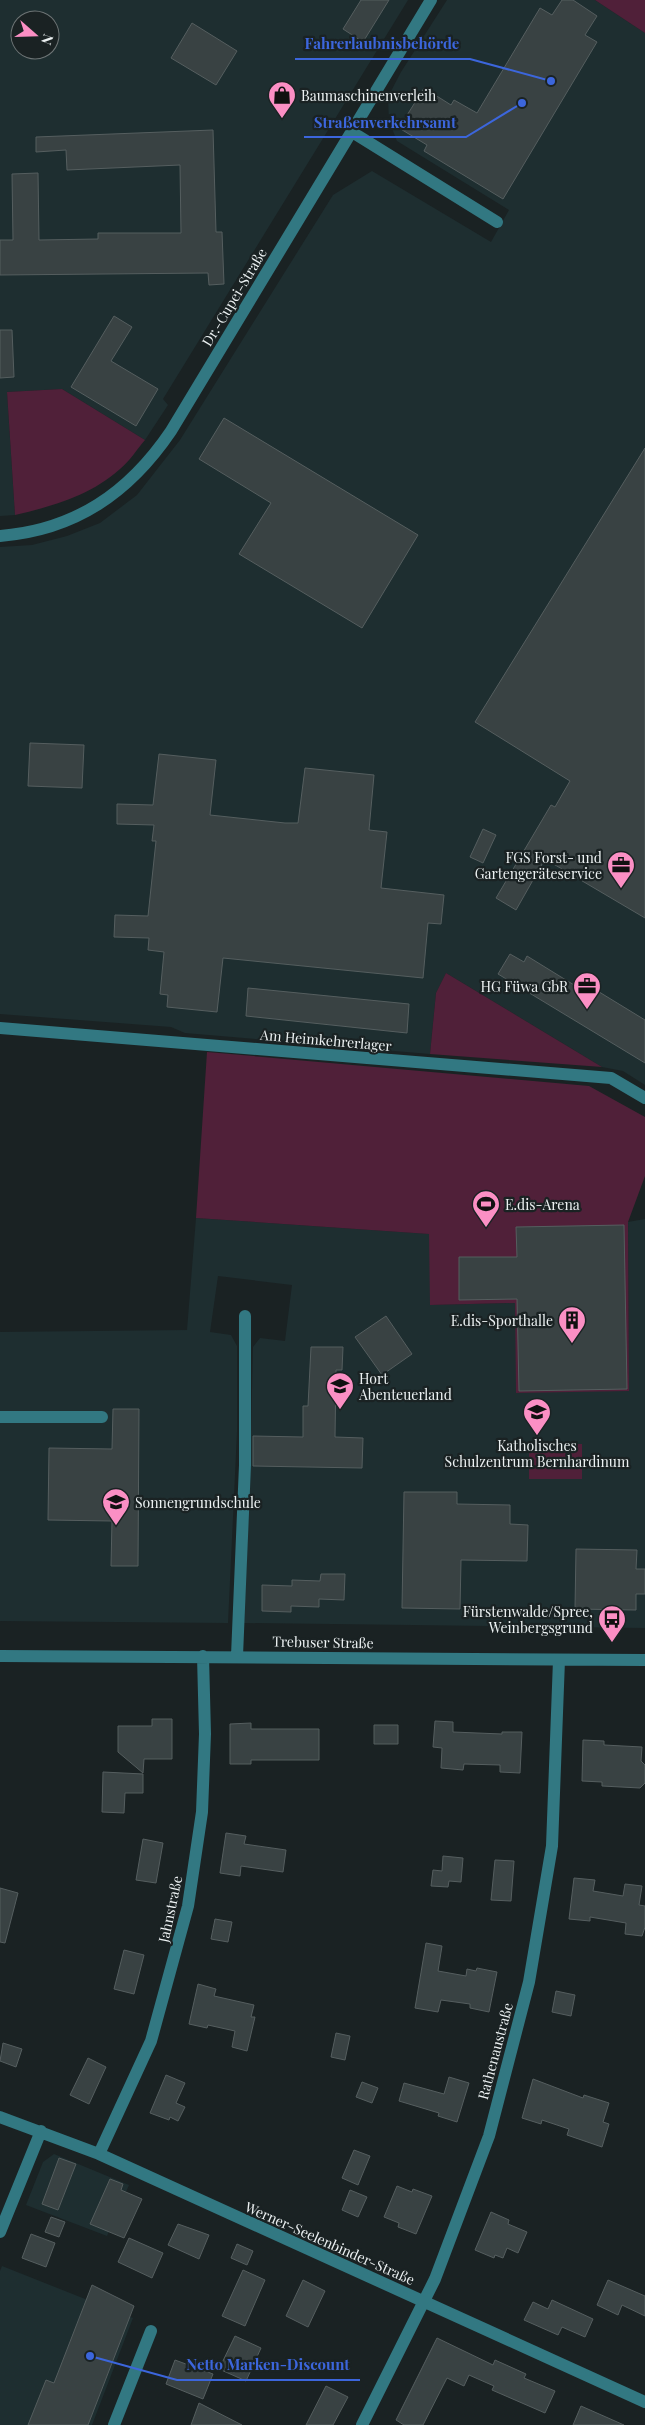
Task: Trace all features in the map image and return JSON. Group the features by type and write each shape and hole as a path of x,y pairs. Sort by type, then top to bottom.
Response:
{"street":[{"name":"Dr.-Cupei-Straße","path":"0,536 62,524 94,509 133,479 154,456 431,0"},
{"path":"352,132 497,222"},
{"name":"Am Heimkehrerlager","path":"0,1028 611,1078 645,1098"},
{"path":"238,1656 245,1465 245,1316"},
{"path":"0,1417 102,1417"},
{"name":"Trebuser Straße","path":"0,1656 645,1660"},
{"name":"Jahnstraße","path":"100,2154 152,2041 188,1906 202,1812 205,1734 204,1656"},
{"name":"Rathenaustraße","path":"362,2425 424,2302 489,2136 529,1982 552,1846 559,1660"},
{"name":"Werner-Seelenbinder-Straße","path":"0,2118 41,2131 100,2154 645,2402"},
{"path":"0,2232 41,2131"},
{"path":"114,2425 151,2331"}],"shaded area":[{"path":"0,0 408,0 163,399 168,405 145,440 62,389 7,392 15,515 0,516"},
{"path":"447,0 595,0 645,33 645,1085 623,1071 602,1067 446,973 436,993 430,1054 185,1033 171,1027 0,1014 0,547 32,545 67,536 100,523 137,495 180,440 333,195 372,171 491,242 509,210 397,141 389,121 388,97 401,72"},
{"path":"595,0 645,0 645,33"},
{"path":"62,389 145,440 124,466 84,493 57,504 15,515 7,392"},
{"path":"446,973 602,1067 430,1054 436,993"},
{"name":"E.dis-Arena","path":"207,1052 589,1086 645,1117 645,1176 628,1222 629,1391 516,1393 515,1303 430,1305 429,1234 196,1218"},
{"path":"196,1218 430,1234 430,1305 515,1303 629,1391 628,1222 645,1219 645,1628 244,1623 253,1347 260,1338 285,1341 292,1285 218,1276 210,1332 231,1335 237,1346 237,1432 228,1623 0,1621 0,1332 187,1330"},
{"path":"529,1444 582,1444 582,1479 529,1479"},
{"path":"54,2154 129,2185 107,2236 26,2205 43,2162"},
{"path":"2,2266 133,2318 92,2425 0,2425 0,2271"}],"building":[{"path":"361,0 389,0 363,42 343,29"},
{"path":"562,0 573,0 597,16 585,35 597,42 503,199 424,151 427,145 399,128 424,88 451,105 454,100 477,113 540,8 552,15"},
{"path":"192,23 237,51 216,85 171,58"},
{"path":"213,130 216,232 222,232 224,284 209,285 208,273 0,275 0,240 13,240 12,174 38,173 39,240 98,239 98,233 181,233 180,165 67,170 66,150 36,152 36,137"},
{"path":"114,316 132,327 111,361 158,389 136,426 71,387"},
{"path":"0,330 12,330 14,377 0,378"},
{"path":"224,418 418,535 362,628 239,554 271,503 199,459"},
{"path":"645,448 645,918 545,859 516,910 496,898 551,805 555,807 570,781 475,722"},
{"path":"30,743 84,745 82,788 28,786"},
{"path":"159,754 216,760 210,815 285,823 298,823 305,768 374,775 369,830 387,832 381,888 444,895 441,924 428,923 423,978 223,958 217,1012 167,1007 168,995 160,994 164,952 148,950 149,938 114,937 115,915 148,916 156,841 152,841 154,825 117,824 117,804 153,805"},
{"path":"483,829 496,835 483,863 470,857"},
{"name":"HG Füwa GbR","path":"510,954 524,962 527,956 587,993 591,987 645,1020 645,1063 498,974"},
{"path":"248,988 409,1004 407,1033 246,1016"},
{"name":"E.dis-Sporthalle","path":"624,1225 627,1389 519,1391 517,1299 459,1300 459,1257 517,1257 516,1227"},
{"path":"386,1316 412,1354 382,1375 355,1337"},
{"path":"311,1347 343,1347 342,1370 336,1370 335,1437 363,1438 362,1468 253,1466 253,1436 303,1437 303,1406 308,1406"},
{"path":"113,1409 139,1409 138,1566 111,1566 112,1521 48,1520 49,1448 112,1449"},
{"path":"404,1492 457,1492 457,1504 510,1505 510,1524 528,1525 527,1561 461,1560 460,1609 402,1608"},
{"path":"576,1549 637,1550 636,1569 645,1569 645,1594 636,1594 636,1610 575,1609"},
{"path":"321,1574 345,1574 344,1600 319,1599 319,1607 291,1606 291,1612 262,1611 262,1585 292,1586 292,1580 320,1581"},
{"path":"152,1719 172,1719 172,1759 144,1759 143,1773 118,1752 118,1726 152,1726"},
{"path":"435,1721 453,1722 453,1732 502,1734 502,1732 522,1732 520,1773 500,1772 500,1765 464,1764 463,1770 441,1768 442,1748 433,1747"},
{"path":"251,1723 251,1729 319,1729 319,1760 251,1760 251,1764 230,1764 230,1724"},
{"path":"374,1725 398,1725 398,1744 374,1744"},
{"path":"583,1740 604,1741 604,1745 642,1747 641,1761 645,1765 645,1783 640,1788 602,1786 602,1782 582,1781"},
{"path":"103,1772 143,1774 143,1793 125,1793 124,1813 102,1812"},
{"path":"226,1833 246,1836 244,1844 286,1850 283,1872 241,1866 240,1876 220,1873"},
{"path":"143,1839 163,1843 156,1883 136,1880"},
{"path":"443,1856 463,1858 461,1882 449,1881 448,1887 431,1886 433,1870 442,1871"},
{"path":"495,1860 514,1861 511,1901 491,1900"},
{"path":"574,1878 595,1880 593,1891 623,1896 625,1884 642,1886 639,1905 645,1906 645,1927 642,1936 625,1934 626,1923 590,1917 590,1921 569,1919"},
{"path":"0,1888 18,1893 5,1943 0,1942"},
{"path":"215,1919 232,1922 228,1942 211,1939"},
{"path":"426,1943 442,1946 438,1971 466,1976 467,1969 476,1971 477,1968 497,1972 489,2012 470,2008 470,2004 441,2000 438,2012 415,2008"},
{"path":"124,1950 144,1955 134,1994 114,1989"},
{"path":"198,1984 216,1989 214,1996 254,2005 251,2017 255,2017 247,2051 232,2047 235,2031 208,2025 207,2028 189,2024"},
{"path":"556,1991 575,1995 571,2016 552,2012"},
{"path":"336,2033 350,2036 345,2060 331,2057"},
{"path":"3,2043 22,2049 16,2067 0,2061"},
{"path":"88,2058 106,2067 89,2104 70,2095"},
{"path":"166,2075 185,2083 176,2103 185,2107 178,2121 170,2117 169,2120 150,2113"},
{"path":"449,2077 469,2083 457,2122 438,2116 439,2113 399,2101 404,2083 444,2094"},
{"path":"533,2079 583,2098 584,2095 609,2103 603,2122 609,2124 602,2147 567,2135 569,2129 542,2120 541,2124 522,2118"},
{"path":"362,2082 378,2088 372,2103 356,2097"},
{"path":"354,2150 370,2156 358,2185 342,2178"},
{"path":"59,2158 76,2164 58,2210 42,2204"},
{"path":"110,2179 123,2184 121,2190 142,2199 124,2238 90,2224"},
{"path":"397,2186 412,2192 413,2189 432,2196 416,2234 398,2227 399,2223 384,2217"},
{"path":"350,2190 367,2197 358,2217 342,2210"},
{"path":"491,2212 509,2220 508,2224 527,2232 518,2253 507,2248 503,2258 495,2255 494,2258 475,2250"},
{"path":"51,2217 65,2222 59,2237 45,2232"},
{"path":"178,2224 209,2235 199,2259 168,2245"},
{"path":"31,2234 55,2243 46,2267 22,2258"},
{"path":"129,2238 163,2253 152,2278 118,2262"},
{"path":"237,2244 253,2251 247,2265 231,2258"},
{"path":"243,2270 265,2280 245,2326 222,2316"},
{"path":"303,2280 325,2291 308,2327 286,2316"},
{"path":"608,2280 645,2296 645,2316 622,2305 618,2315 597,2305"},
{"path":"92,2285 134,2306 88,2425 28,2425 46,2380 54,2383"},
{"path":"552,2300 593,2319 585,2337 562,2327 558,2335 524,2320 533,2302 548,2309"},
{"path":"235,2336 261,2348 246,2381 219,2369"},
{"path":"437,2338 493,2365 495,2360 526,2374 524,2378 555,2391 545,2413 492,2390 494,2386 469,2375 464,2386 447,2378 423,2425 404,2425 396,2420"},
{"path":"175,2360 213,2374 203,2399 166,2384"},
{"path":"326,2386 348,2397 333,2425 306,2425"},
{"path":"199,2403 242,2425 191,2425"},
{"path":"581,2406 624,2425 573,2425"}],"place":[{"name":"Fahrerlaubnisbehörde","path":"551,81"},
{"name":"Straßenverkehrsamt","path":"522,103"},
{"name":"Baumaschinenverleih","path":"282,119"},
{"name":"FGS Forst- und Gartengeräteservice","path":"621,889"},
{"name":"HG Füwa GbR","path":"587,1010"},
{"name":"E.dis-Arena","path":"486,1228"},
{"name":"E.dis-Sporthalle","path":"572,1344"},
{"name":"Hort Abenteuerland","path":"340,1410"},
{"name":"Katholisches Schulzentrum Bernhardinum","path":"537,1436"},
{"name":"Sonnengrundschule","path":"116,1526"},
{"name":"Fürstenwalde/Spree, Weinbergsgrund","path":"612,1643"},
{"name":"Netto Marken-Discount","path":"90,2356"}]}
